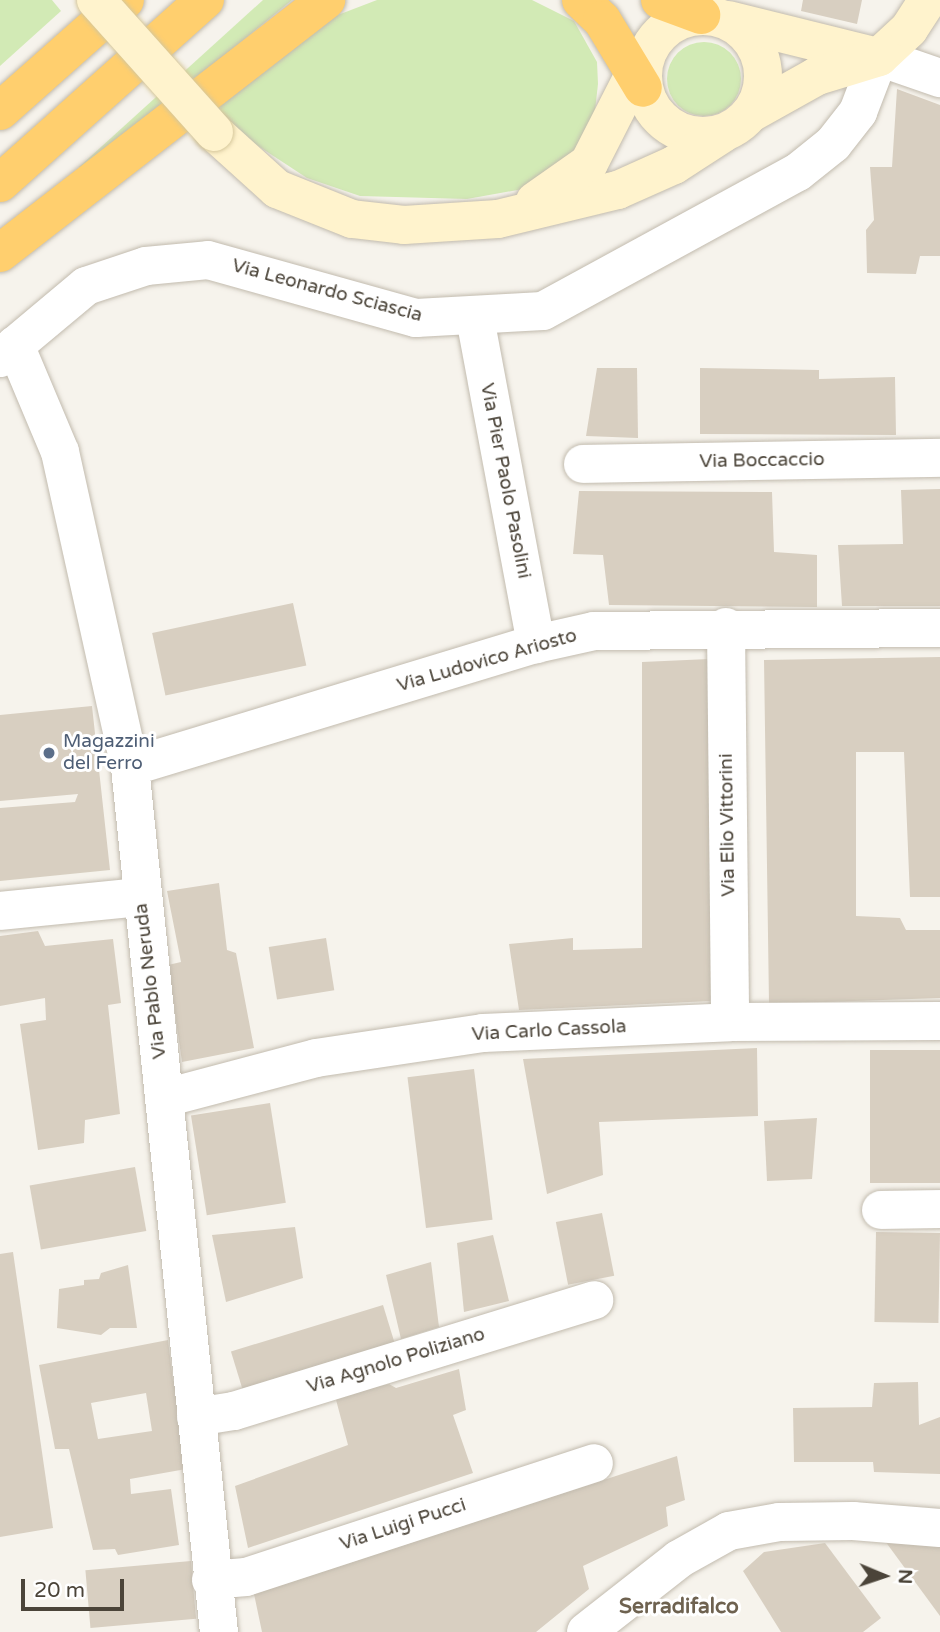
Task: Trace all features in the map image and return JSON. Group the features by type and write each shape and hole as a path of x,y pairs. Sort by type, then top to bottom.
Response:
{"highway":[{"path":"0,111 125,0"},
{"path":"0,183 205,0"},
{"path":"0,253 326,0"},
{"path":"581,0 602,20 642,69"},
{"path":"660,0 711,17"}],"main road":[{"path":"96,0 214,132 277,189 352,219 427,225 498,219 618,190 674,165 736,123 817,76 878,57 909,29 928,0"},
{"path":"498,219 568,182 589,163 670,24 711,17 878,57"},
{"path":"642,69 665,124 684,134 736,123 763,77 761,58 752,41 711,17"}],"street":[{"path":"878,57 940,78"},
{"name":"Via Leonardo Sciascia","path":"7,351 86,286 146,266 208,260 416,318 475,318 542,311 798,172 833,144 858,112 878,57"},
{"name":"Via Pier Paolo Pasolini","path":"475,318 536,644"},
{"name":"Via Pablo Neruda","path":"7,351 60,452 130,767 211,1580 219,1632"},
{"name":"Via Boccaccio","path":"583,464 940,458"},
{"name":"Via Ludovico Ariosto","path":"130,767 536,644 594,631 726,627 940,628"},
{"name":"Via Elio Vittorini","path":"726,627 730,1022"},
{"path":"0,911 141,897"},
{"name":"Via Carlo Cassola","path":"165,1098 316,1058 483,1033 730,1022 940,1021"},
{"path":"880,1210 940,1209"},
{"name":"Via Agnolo Poliziano","path":"196,1417 234,1411 594,1300"},
{"name":"Via Luigi Pucci","path":"211,1580 246,1577 594,1463"},
{"path":"586,1632 679,1559 729,1531 779,1522 853,1521 940,1528"}],"green space":[{"path":"0,0 52,0 61,11 0,66"},
{"path":"263,0 292,0 86,170 79,167"},
{"path":"377,0 532,0 574,21 597,62 598,84 594,119 573,158 523,189 467,199 360,196 307,178 234,130 217,106 317,23"},
{"path":"704,42 725,48 735,58 741,79 735,100 725,110 704,116 683,110 673,100 667,79 673,58 683,48"}],"building":[{"path":"803,0 862,0 857,24 801,11"},
{"path":"897,89 940,105 940,256 920,256 916,274 867,273 866,230 874,220 870,167 892,167"},
{"path":"597,368 637,368 638,438 586,436"},
{"path":"700,368 819,370 819,379 895,377 896,435 700,434"},
{"path":"940,489 940,606 842,606 838,545 903,544 901,490"},
{"path":"579,491 772,492 774,552 817,555 817,607 609,605 603,555 573,554"},
{"path":"293,603 306,666 165,696 152,633"},
{"path":"940,657 940,897 910,897 904,752 856,752 856,916 900,918 906,930 940,930 940,998 769,1004 764,660"},
{"path":"709,659 711,1001 519,1010 509,944 573,938 573,950 642,948 642,662"},
{"path":"92,706 110,870 0,881 0,808 75,802 78,794 0,801 0,715"},
{"path":"219,883 227,950 236,953 254,1048 182,1062 168,965 181,962 167,891"},
{"path":"38,931 45,946 113,939 121,1003 108,1005 120,1114 85,1120 84,1143 38,1150 20,1024 46,1020 45,998 0,1006 0,936"},
{"path":"326,938 334,990 277,999 269,947"},
{"path":"757,1048 758,1116 599,1122 603,1175 547,1194 523,1059"},
{"path":"870,1050 940,1050 940,1183 870,1183"},
{"path":"474,1069 493,1220 426,1228 407,1077"},
{"path":"270,1103 286,1203 207,1215 191,1116"},
{"path":"817,1118 812,1179 767,1181 764,1121"},
{"path":"135,1167 146,1231 41,1250 30,1186"},
{"path":"602,1213 614,1276 568,1285 556,1222"},
{"path":"295,1227 303,1278 226,1302 212,1235"},
{"path":"876,1232 940,1233 938,1323 874,1322"},
{"path":"493,1235 509,1301 464,1312 457,1243"},
{"path":"13,1252 53,1528 0,1537 0,1254"},
{"path":"431,1262 439,1327 401,1339 386,1275"},
{"path":"128,1265 137,1328 110,1328 101,1335 57,1328 59,1289 84,1285 84,1280 99,1279 101,1273"},
{"path":"383,1305 394,1342 242,1389 231,1351"},
{"path":"168,1340 173,1381 180,1382 186,1469 130,1479 131,1494 171,1489 179,1545 118,1555 115,1549 93,1550 69,1449 55,1449 39,1365","holes":["146,1393 152,1431 98,1439 91,1403"]},
{"path":"459,1369 466,1410 453,1415 473,1473 248,1548 235,1486 348,1445 335,1396 389,1384 396,1388"},
{"path":"918,1382 919,1425 940,1417 940,1474 874,1472 873,1462 794,1462 793,1408 872,1407 874,1383"},
{"path":"677,1456 685,1500 666,1507 668,1526 583,1566 589,1589 536,1632 262,1632 254,1594"},
{"path":"885,1541 940,1543 940,1616"},
{"path":"825,1543 881,1618 863,1632 781,1632 743,1571 764,1552"},
{"path":"191,1561 196,1619 90,1628 85,1570"}],"place":[{"name":"Magazzini del Ferro","path":"49,753"}],"district":[{"name":"Serradifalco","path":"679,1607"}]}
